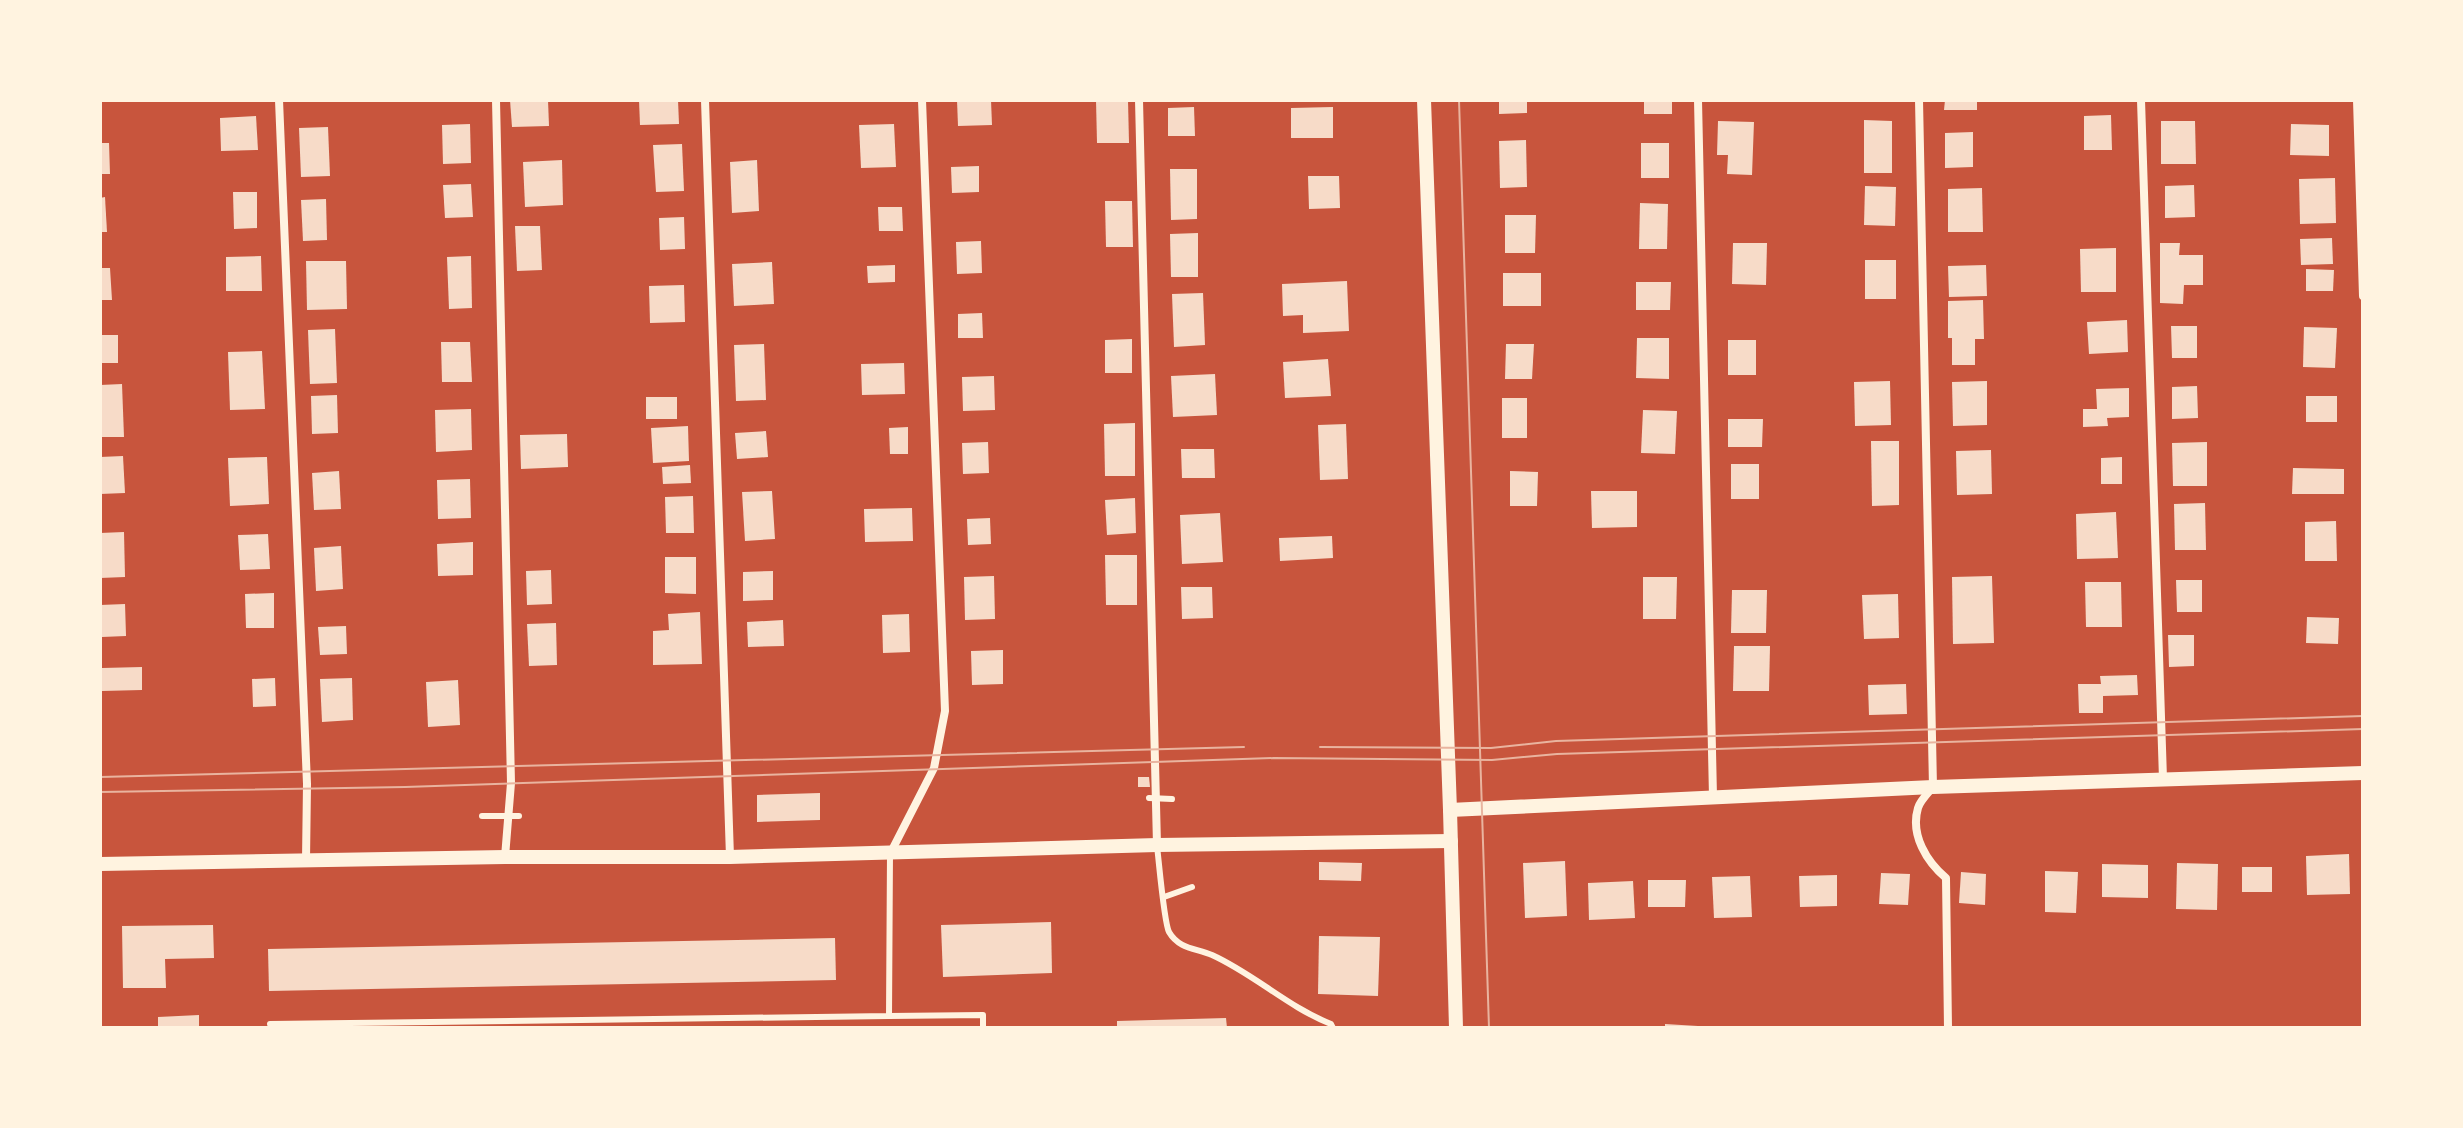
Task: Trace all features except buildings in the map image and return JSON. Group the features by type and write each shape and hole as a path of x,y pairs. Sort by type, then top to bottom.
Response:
{"street":[{"path":"279,100 307,784 306,860"},
{"path":"496,100 511,783 505,857"},
{"path":"705,100 730,857"},
{"path":"890,853 934,768 945,711 922,100"},
{"path":"1139,100 1153,798 1157,845"},
{"path":"1424,100 1456,1028"},
{"path":"1698,100 1713,797"},
{"path":"1919,100 1933,787 1918,806 1915,829 1930,864 1946,878 1948,1028"},
{"path":"2141,100 2163,779"},
{"path":"2357,100 2363,296"},
{"path":"1450,810 1933,787 2363,773"},
{"path":"100,864 505,857 730,857 1157,845 1451,841"}],"lane":[{"path":"1153,798 1172,799"},
{"path":"482,816 519,816"},
{"path":"1157,845 1167,928 1177,944 1211,955 1305,1014 1331,1024 1333,1028"},
{"path":"889,1016 890,853"},
{"path":"1164,897 1192,887"},
{"path":"270,1024 983,1015 983,1028"},
{"path":"813,1017 813,1028"}],"tram line":[{"path":"1459,100 1489,1028"},
{"path":"1320,747 1491,748 1556,741 2363,716"},
{"path":"100,792 405,787 1274,758 1492,760 1557,754 2363,729"},
{"path":"100,777 1244,747"}]}
